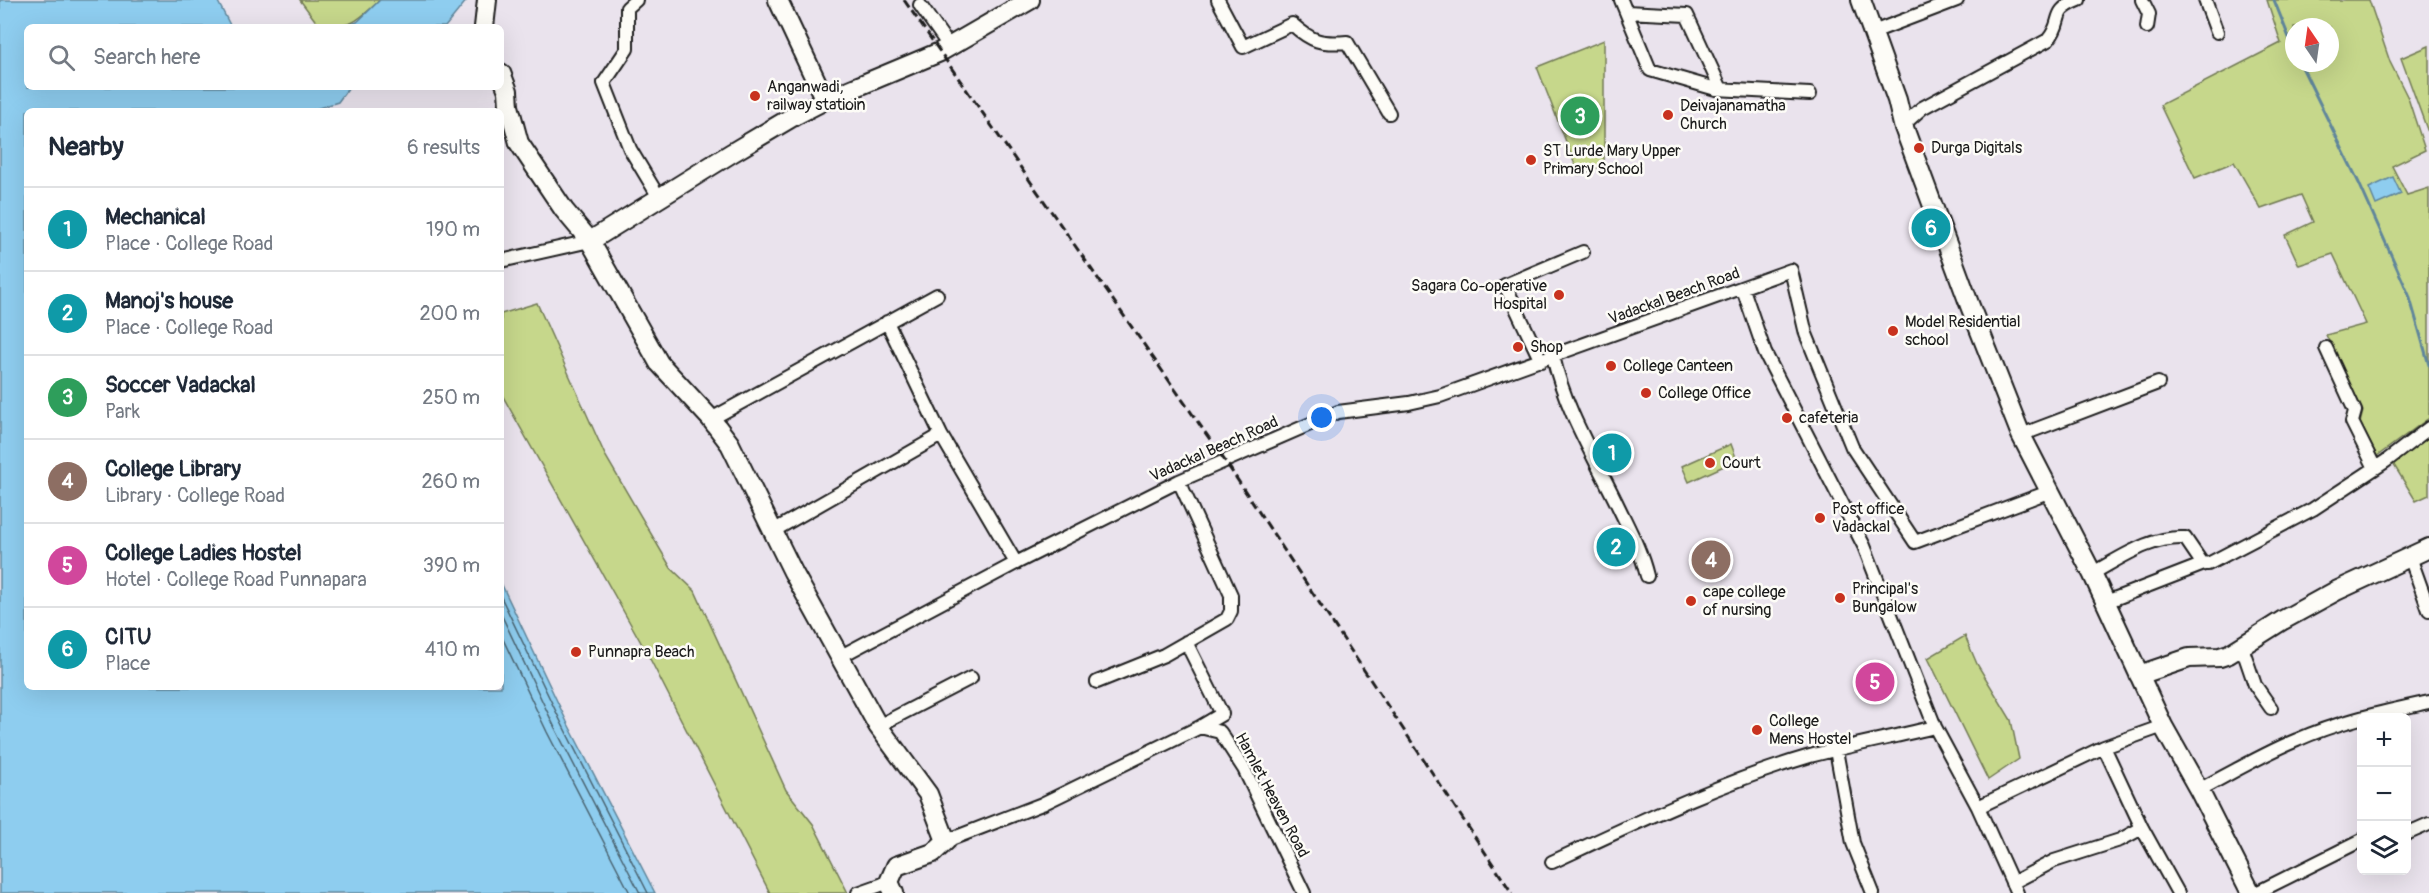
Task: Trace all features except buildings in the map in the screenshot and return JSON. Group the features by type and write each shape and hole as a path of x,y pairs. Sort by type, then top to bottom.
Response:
{"main road":[{"path":"484,24 487,0"},
{"path":"778,0 825,100"},
{"path":"590,241 730,154 825,100 949,46 1030,0"},
{"path":"1861,0 1897,100 1903,125 2021,435 2106,602 2163,726 2199,790 2251,893"},
{"path":"504,81 519,143 564,210 590,241 659,363 711,418 730,444 793,572 878,726 928,794 946,841 933,852 896,866 891,887"},
{"path":"2139,675 2189,658 2220,657 2242,647 2283,620 2336,591 2429,548"}],"street":[{"path":"636,0 627,8 627,49 604,83 630,148 660,199"},
{"path":"1218,0 1243,47 1292,24 1305,36 1323,43 1347,42 1389,113"},
{"path":"1873,32 1957,0"},
{"path":"1903,125 1922,108 2048,40 2054,33 2059,12 2064,6 2079,0"},
{"path":"2142,0 2149,14 2147,27"},
{"path":"2205,0 2217,32"},
{"path":"920,5 949,46"},
{"path":"1624,6 1650,70 1720,89 1810,94"},
{"path":"1624,6 1687,15 1720,89"},
{"path":"504,260 590,241"},
{"path":"1541,361 1505,285 1583,252"},
{"name":"Vadackal Beach Road","path":"841,656 1016,563 1179,481 1338,412 1409,403 1440,396 1791,270 1806,334 1852,447 1915,542 2050,491"},
{"path":"1743,289 1765,353 1864,546 1935,727 1978,807 2015,888 2054,861 2120,840 2142,828"},
{"path":"711,418 937,295"},
{"path":"888,322 940,435 1016,563"},
{"path":"2326,348 2355,411 2352,422 2375,468"},
{"path":"1553,356 1558,379 1569,408 1641,553 1647,576"},
{"path":"2021,435 2158,383"},
{"path":"2106,602 2204,564 2313,509 2375,468 2429,428"},
{"path":"773,531 940,435"},
{"path":"1097,682 1164,655 1227,618 1231,611 1231,595 1179,481"},
{"path":"2091,574 2146,544 2172,537 2185,538 2204,564"},
{"path":"2410,557 2429,610"},
{"path":"946,841 1042,804 1222,714 1186,642"},
{"path":"2242,647 2255,685 2271,708"},
{"path":"878,726 971,678"},
{"path":"2199,790 2296,740 2322,730 2367,715 2429,702"},
{"path":"1978,807 2104,747 2163,726"},
{"name":"Hamlet Heaven Road","path":"1200,727 1220,732 1238,760 1304,893"},
{"path":"1552,862 1636,823 1790,763 1935,727"},
{"path":"2104,747 2142,828 2178,893"},
{"path":"1836,750 1853,843 1873,893"},
{"path":"2411,832 2429,824"},
{"path":"2256,893 2357,842"},
{"path":"858,893 891,887"}],"green space":[{"path":"300,0 380,0 354,22 318,24"},
{"path":"2267,0 2369,0 2390,62 2408,98 2425,150 2392,166 2407,195 2429,188 2429,418 2377,456 2360,423 2363,411 2326,335 2366,324 2333,254 2299,265 2285,235 2313,222 2301,195 2261,209 2234,162 2195,178 2160,105 2281,43"},
{"path":"1604,40 1604,165 1579,175 1537,67"},
{"path":"2429,46 2429,135 2401,58"},
{"path":"537,303 605,455 671,568 695,591 786,790 813,824 848,893 770,893 648,655 504,398 504,313"},
{"path":"2429,434 2429,495 2416,501 2392,462"},
{"name":"Court","path":"1731,444 1737,460 1689,482 1682,466"},
{"path":"1965,636 1977,664 2011,720 2019,759 1988,780 1928,658"}],"water":[{"path":"0,0 217,0 229,24 24,24 24,90 347,90 338,102 319,108 24,108 24,690 504,690 504,589 567,722 655,893 0,893"},
{"path":"380,0 467,0 447,24 352,24 357,22"},
{"path":"2393,177 2401,194 2376,205 2369,188"}],"waterway":[{"path":"2274,0 2285,28"},
{"path":"2304,72 2359,183 2409,295 2429,365"}],"railway":[{"path":"904,0 1225,461 1512,893"}],"place":[{"name":"Anganwadi, railway statioin","path":"755,96"},
{"name":"Deivajanamatha Church","path":"1668,115"},
{"name":"Soccer Vadackal","path":"1580,116"},
{"name":"Durga Digitals","path":"1919,148"},
{"name":"ST Lurde Mary Upper Primary School","path":"1531,160"},
{"name":"CITU","path":"1931,228"},
{"name":"Sagara Co-operative Hospital","path":"1559,295"},
{"name":"Model Residential school","path":"1893,331"},
{"name":"Shop","path":"1518,347"},
{"name":"College Canteen","path":"1611,366"},
{"name":"College Office","path":"1646,393"},
{"name":"cafeteria","path":"1787,418"},
{"name":"Mechanical","path":"1612,453"},
{"name":"Court","path":"1710,463"},
{"name":"Post office Vadackal","path":"1820,518"},
{"name":"Manoj's house","path":"1616,547"},
{"name":"College Library","path":"1711,560"},
{"name":"Principal's Bungalow","path":"1840,598"},
{"name":"cape college of nursing","path":"1691,601"},
{"name":"Punnapra Beach","path":"576,652"},
{"name":"College Ladies Hostel","path":"1875,682"},
{"name":"College Mens Hostel","path":"1757,730"}]}
